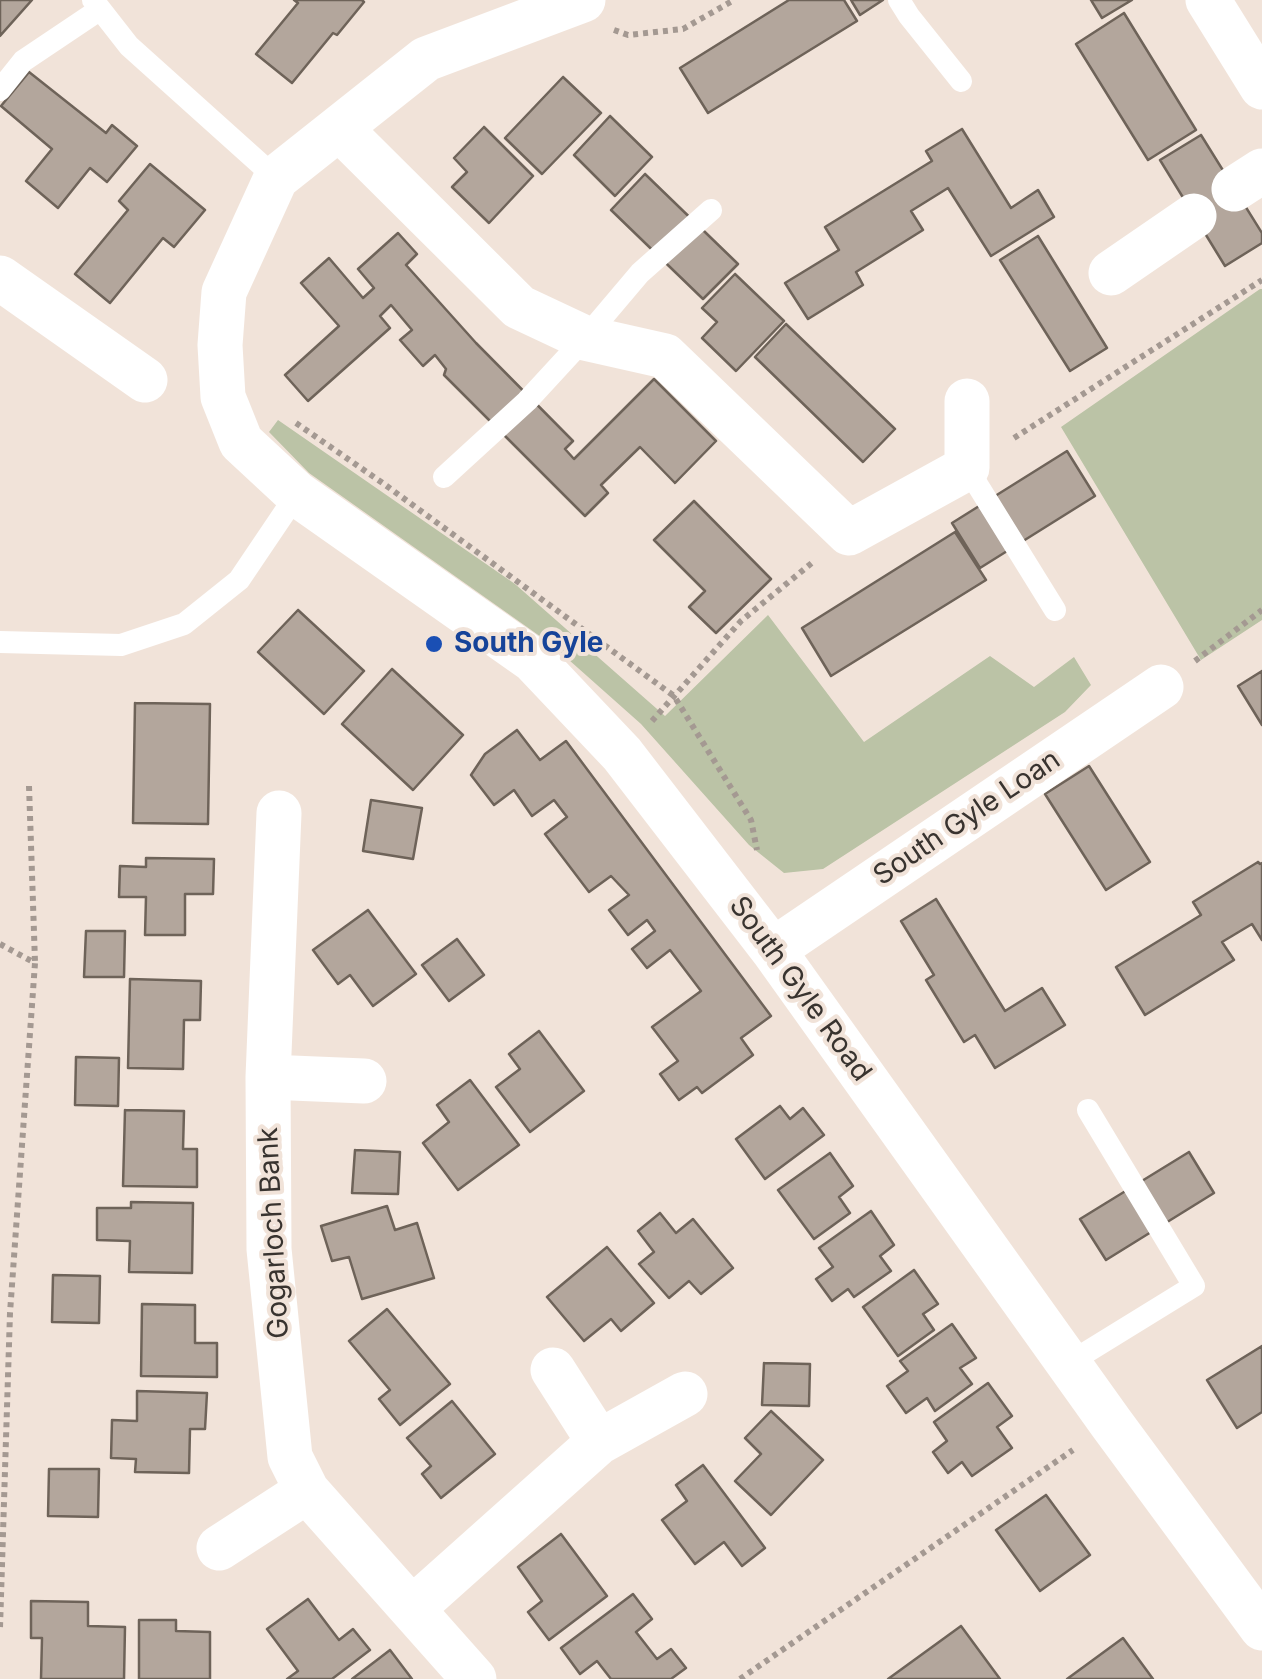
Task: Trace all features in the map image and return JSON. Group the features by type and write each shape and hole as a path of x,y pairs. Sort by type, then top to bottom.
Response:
{"street":[{"path":"1208,0 1262,87"},
{"path":"276,178 426,59 592,13"},
{"path":"339,128 519,307 585,338 666,356 849,532 967,468 967,401"},
{"name":"South Gyle Road","path":"276,178 224,292 220,345 223,397 241,442 297,494 533,660 622,754 773,950 1111,1424 1262,1628"},
{"path":"1112,273 1194,216"},
{"path":"0,278 144,380"},
{"name":"South Gyle Loan","path":"773,950 1161,687"},
{"name":"Gogarloch Bank","path":"279,813 268,1078 269,1249 290,1457 307,1491 474,1679"},
{"path":"268,1078 364,1081"},
{"path":"553,1370 600,1442"},
{"path":"412,1609 600,1442 685,1394"},
{"path":"218,1548 307,1491"}],"lane":[{"path":"899,0 962,81"},
{"path":"0,90 23,60 96,5 129,46 276,178"},
{"path":"444,476 526,400 640,274 710,210"},
{"path":"967,468 1055,610"},
{"path":"0,642 122,645 184,624 239,580 297,494"},
{"path":"1069,1363 1194,1286 1088,1110"}],"path":[{"path":"592,13 628,35 684,29 734,0"},
{"path":"967,468 1262,280"},
{"path":"622,754 741,621 849,532"},
{"path":"1161,687 1262,610"},
{"path":"0,1628 10,1313 35,963 29,786"},
{"path":"0,944 35,963"},
{"path":"740,1679 1111,1424"}],"green space":[{"path":"1260,289 1262,620 1201,660 1061,427"},
{"path":"278,420 515,584 665,716 768,615 864,742 990,656 1034,687 1074,657 1091,685 1065,712 823,869 784,873 749,845 641,724 551,644 309,473 269,432"}],"building":[{"path":"0,0 32,0 0,36"},
{"path":"294,0 364,2 292,83 256,54 298,3"},
{"path":"789,0 844,0 857,21 708,113 680,68"},
{"path":"851,0 883,0 860,15"},
{"path":"1091,0 1132,0 1102,18"},
{"path":"1124,13 1196,130 1148,160 1076,44"},
{"path":"29,72 106,133 112,125 137,146 107,182 90,168 58,208 26,181 52,149 1,106"},
{"path":"563,77 601,113 542,174 505,138"},
{"path":"610,116 652,157 615,196 574,155"},
{"path":"484,127 533,176 489,223 452,187 467,172 454,158"},
{"path":"962,129 1011,208 1038,190 1054,217 991,256 948,188 911,211 923,230 856,272 863,285 808,319 785,283 839,250 825,227 932,161 926,151"},
{"path":"1201,135 1262,233 1262,243 1225,266 1160,160"},
{"path":"150,164 205,210 174,247 163,238 110,303 75,274 128,210 119,201"},
{"path":"645,174 738,264 703,299 611,210"},
{"path":"398,233 417,254 406,265 573,441 565,449 574,459 654,379 716,441 675,483 640,447 601,485 608,493 585,516 444,375 446,369 435,355 423,366 400,340 412,330 391,305 380,316 390,328 308,401 285,375 339,326 301,283 329,258 363,298 374,288 358,269"},
{"path":"1038,236 1107,348 1070,371 1000,260"},
{"path":"735,274 784,321 736,371 702,338 717,322 702,308"},
{"path":"786,324 895,429 863,462 755,357"},
{"path":"1067,451 1095,496 980,568 952,523"},
{"path":"694,501 771,579 716,633 689,607 705,591 654,540"},
{"path":"955,532 986,580 831,676 802,628"},
{"path":"298,610 364,671 324,714 258,652"},
{"path":"392,669 463,735 413,790 342,724"},
{"path":"1262,671 1262,725 1238,686"},
{"path":"135,703 210,704 208,824 133,823"},
{"path":"517,730 540,760 566,741 771,1016 741,1038 753,1055 702,1093 697,1087 679,1100 660,1074 678,1061 652,1027 701,991 670,950 647,968 632,949 655,931 647,920 628,935 609,910 629,895 611,876 589,892 545,834 567,817 554,800 532,816 514,790 494,805 471,775 485,754"},
{"path":"1089,766 1150,862 1106,890 1045,794"},
{"path":"371,800 422,808 413,859 363,851"},
{"path":"146,858 214,859 213,894 185,894 185,935 145,935 146,897 119,897 120,866 146,867"},
{"path":"1262,863 1262,940 1252,924 1222,942 1234,960 1145,1015 1116,967 1201,915 1193,902"},
{"path":"936,899 1005,1011 1042,988 1065,1025 995,1068 975,1035 964,1042 926,980 934,975 901,921"},
{"path":"368,910 416,974 373,1006 350,975 338,984 313,950"},
{"path":"86,931 125,931 124,977 84,977"},
{"path":"457,939 484,975 449,1001 422,965"},
{"path":"130,979 201,981 200,1020 184,1020 183,1069 128,1068"},
{"path":"539,1031 584,1091 530,1132 496,1087 520,1069 509,1054"},
{"path":"76,1057 119,1058 118,1106 75,1105"},
{"path":"470,1080 519,1145 458,1190 423,1143 449,1122 437,1105"},
{"path":"780,1106 790,1119 803,1108 824,1135 765,1179 736,1139"},
{"path":"125,1110 184,1111 183,1149 197,1149 197,1187 123,1186"},
{"path":"355,1150 400,1152 398,1194 352,1193"},
{"path":"1189,1152 1214,1193 1106,1260 1080,1219"},
{"path":"830,1153 853,1186 839,1197 850,1213 814,1239 778,1190"},
{"path":"131,1202 193,1203 192,1273 129,1272 130,1241 97,1240 97,1208 131,1208"},
{"path":"387,1206 395,1230 417,1223 434,1278 362,1299 349,1257 332,1261 321,1226"},
{"path":"871,1211 894,1245 880,1256 891,1271 854,1297 848,1289 832,1301 816,1279 833,1267 819,1248"},
{"path":"660,1213 676,1233 693,1219 733,1268 701,1294 689,1281 669,1298 639,1264 654,1252 638,1231"},
{"path":"607,1247 654,1303 621,1331 611,1319 584,1341 547,1297"},
{"path":"914,1270 938,1304 923,1314 934,1330 898,1356 863,1307"},
{"path":"53,1275 100,1276 99,1323 52,1322"},
{"path":"142,1304 195,1305 195,1343 217,1343 217,1377 141,1376"},
{"path":"387,1309 450,1384 400,1425 379,1399 390,1390 349,1341"},
{"path":"952,1324 976,1358 960,1368 972,1384 935,1411 927,1398 906,1413 887,1386 908,1371 900,1361"},
{"path":"1262,1346 1262,1412 1237,1428 1207,1380"},
{"path":"764,1363 810,1364 809,1406 762,1405"},
{"path":"988,1383 1012,1416 997,1427 1012,1448 972,1476 962,1462 948,1473 933,1452 947,1441 934,1422"},
{"path":"137,1391 207,1393 205,1429 190,1429 189,1473 135,1472 136,1459 111,1458 112,1420 137,1421"},
{"path":"452,1401 495,1454 441,1498 422,1474 431,1466 407,1438"},
{"path":"771,1411 823,1460 771,1515 735,1481 761,1454 745,1438"},
{"path":"703,1465 765,1548 742,1566 724,1542 695,1564 662,1520 687,1501 676,1485"},
{"path":"49,1469 99,1469 98,1517 48,1516"},
{"path":"1046,1495 1090,1555 1040,1591 996,1530"},
{"path":"561,1534 607,1596 549,1640 528,1612 542,1601 518,1567"},
{"path":"633,1594 652,1619 636,1632 657,1659 671,1649 686,1668 671,1679 611,1679 597,1661 580,1674 561,1648"},
{"path":"308,1599 339,1640 353,1629 370,1650 332,1679 287,1679 298,1671 267,1629"},
{"path":"31,1601 88,1602 88,1626 125,1627 124,1679 41,1679 42,1638 31,1638"},
{"path":"139,1620 176,1620 176,1631 210,1632 210,1679 139,1679"},
{"path":"961,1626 1000,1679 888,1679"},
{"path":"1123,1638 1153,1679 1067,1679"},
{"path":"390,1650 412,1679 352,1679 377,1660"}],"place":[{"name":"South Gyle","path":"434,644"}]}
